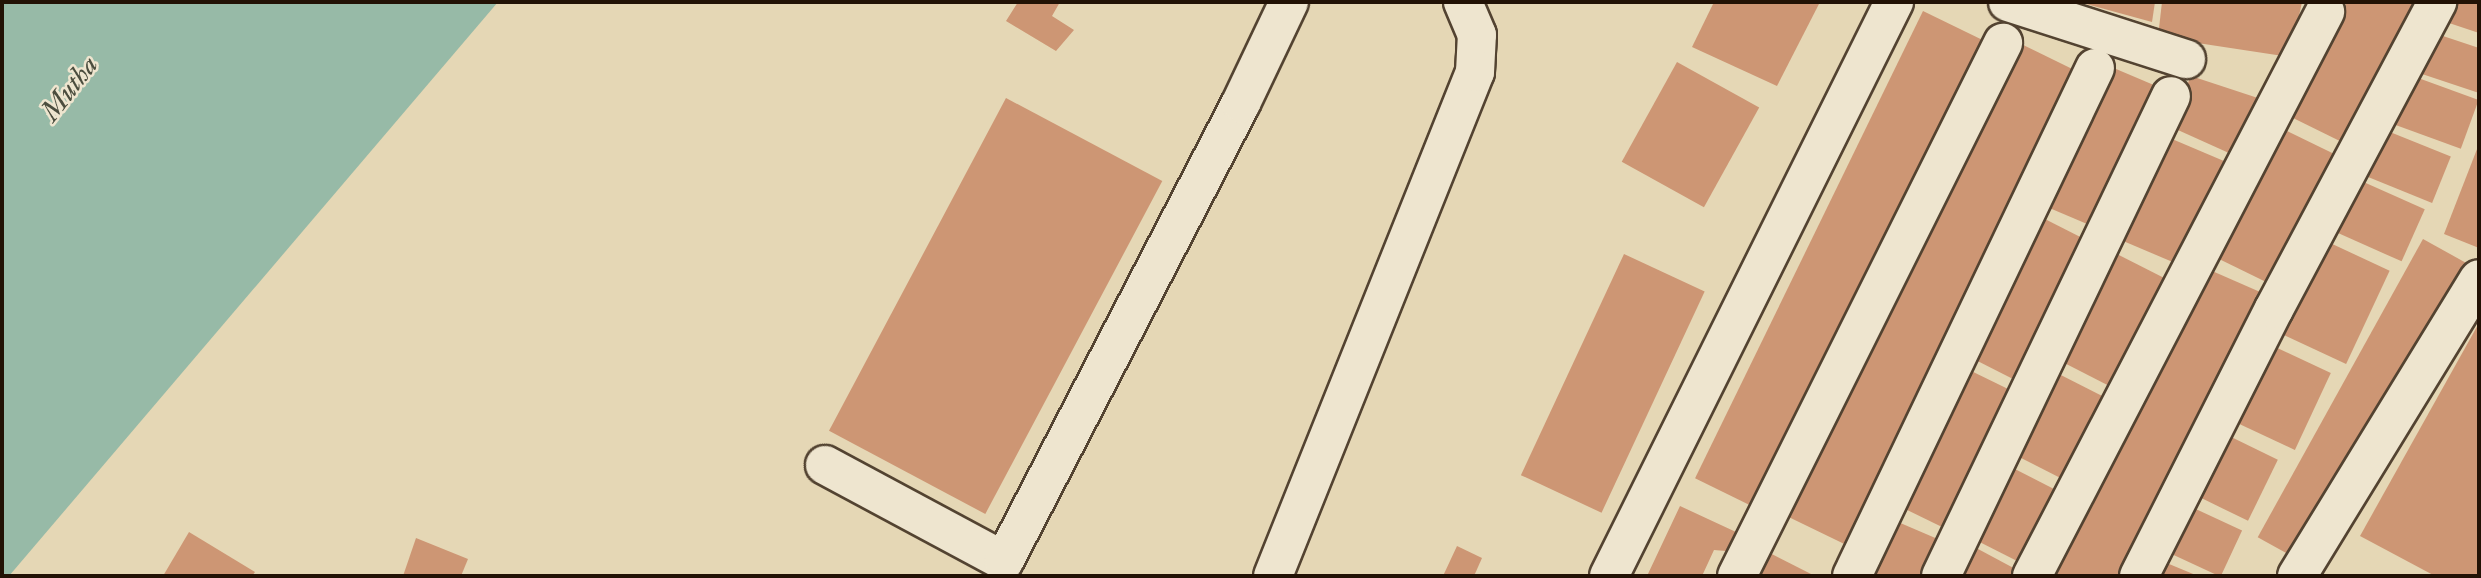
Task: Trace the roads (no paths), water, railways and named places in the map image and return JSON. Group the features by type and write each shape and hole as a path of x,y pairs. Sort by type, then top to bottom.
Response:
{"street":[{"path":"825,465 1004,561 1241,103 1289,2"},
{"path":"1272,576 1475,72 1477,35 1463,2"},
{"path":"1609,576 1894,2"},
{"path":"2008,2 2186,59"},
{"path":"2138,576 2274,309 2437,2"},
{"path":"2032,576 2325,12"},
{"path":"1737,576 2003,43"},
{"path":"1852,576 2095,68"},
{"path":"1941,576 2171,96"},
{"path":"2297,576 2479,279"}],"water":[{"name":"Mutha","path":"2,2 498,2 9,576 2,576"}]}
